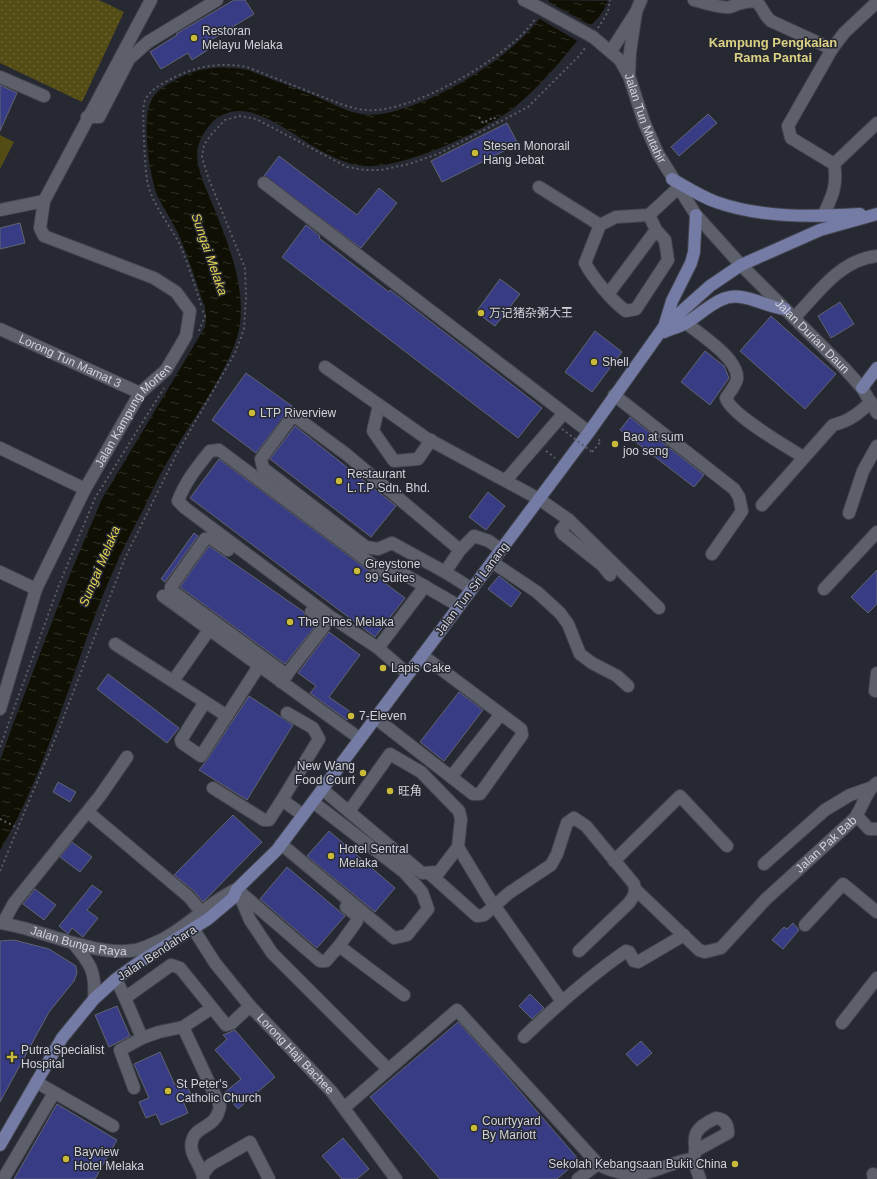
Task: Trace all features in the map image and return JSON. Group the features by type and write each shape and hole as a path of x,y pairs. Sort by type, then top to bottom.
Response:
{"main road":[{"path":"675,183 716,202 748,210 783,215 823,216 877,213"},
{"name":"Jalan Tun Sri Lanang","path":"205,916 233,898 238,890 279,847 374,717 539,499 660,332 710,286 741,265 820,230 877,213"},
{"path":"660,332 672,301 691,263 694,252 696,215"},
{"path":"660,332 686,323 718,302 729,297 740,296 765,305 785,309"},
{"path":"862,388 877,368"},
{"name":"Jalan Bendahara","path":"0,1145 62,1038 94,999 116,979 205,916"}],"street":[{"name":"Jalan Kampung Morten","path":"0,709 36,589 84,489 140,393 166,370 186,336 190,311 176,292 154,278 44,236 40,228 44,201 87,117 151,0"},
{"path":"87,117 99,118 129,59 148,42 217,0"},
{"name":"Jalan Tun Mutahir","path":"524,0 595,32 611,52 620,60 629,76 644,122 658,154 675,183 696,215 741,265"},
{"path":"611,52 636,12 641,0"},
{"path":"694,0 729,8 743,1 753,0 758,3 765,16 771,21 832,49"},
{"path":"834,164 791,138 788,126 832,49 844,33 877,2"},
{"path":"629,76 630,52 636,12"},
{"path":"0,77 44,96"},
{"path":"834,164 877,123"},
{"path":"823,216 832,198 835,185 836,177 834,164"},
{"path":"264,183 588,432"},
{"path":"649,215 656,230 665,240 668,260 636,309 626,311 619,306 590,272 585,263 600,225 616,217 649,215 675,183"},
{"path":"539,187 600,225"},
{"path":"0,210 44,201"},
{"path":"608,293 656,230"},
{"path":"794,317 839,270 862,258 877,256"},
{"name":"Jalan Durian Daun","path":"741,265 794,317 862,388 874,408"},
{"path":"686,323 732,361 736,371 737,381 726,398 728,404 747,421 803,457"},
{"name":"Lorong Tun Mamat 3","path":"0,329 140,393"},
{"path":"326,367 430,440 506,480 539,499 569,520 659,608"},
{"path":"614,395 734,490 739,497 742,512 712,554"},
{"path":"379,405 373,431 394,461 418,460 430,440"},
{"path":"762,505 803,457 834,425 845,422 874,408"},
{"path":"506,480 564,414"},
{"path":"460,550 346,454 297,418 291,418 261,459 263,468 366,547 378,549 392,543 446,572 472,589"},
{"path":"850,513 863,471 877,446"},
{"path":"0,448 84,489"},
{"path":"408,674 378,648 331,617 185,508 178,501 182,489 194,471 210,451 219,450 381,571 400,572 459,606"},
{"path":"569,520 561,530 563,534 602,565 610,575"},
{"path":"824,589 877,532"},
{"path":"446,572 460,550 474,536 489,541 500,550"},
{"path":"284,678 325,625 324,622 261,575 258,570 211,538 207,538 171,587 171,590 359,738"},
{"path":"492,562 538,592 568,624 580,654 592,663 617,676 628,686"},
{"path":"0,572 36,589"},
{"path":"378,648 425,586"},
{"path":"163,596 259,666 284,678"},
{"path":"173,681 209,630"},
{"path":"114,644 227,716"},
{"path":"374,717 473,794 480,794 522,735 521,729 422,655"},
{"path":"205,702 181,740 182,743 201,756 259,666"},
{"path":"875,690 877,673"},
{"path":"212,788 264,820 268,820 319,739 312,728 287,713"},
{"path":"452,777 500,714"},
{"path":"322,788 350,810 422,873 430,874 439,872 458,847 461,819 458,811 421,772 390,754 350,810"},
{"path":"2,923 14,903 88,812 127,757"},
{"path":"764,864 825,810 850,795 874,786"},
{"name":"Jalan Pak Bab","path":"684,935 699,950 705,952 721,948 766,898 857,816 874,786"},
{"path":"614,861 680,796 726,846"},
{"path":"282,800 303,815"},
{"path":"279,847 394,938 407,935 428,909 422,892 404,872 313,802"},
{"path":"88,812 189,897 205,916"},
{"path":"857,816 869,829 877,829"},
{"path":"430,874 477,916 484,915 509,893 551,865 558,854 567,823 574,818 586,826 634,884 636,889 684,935 638,962 635,962 629,952 626,951 597,971 561,1000 524,1037"},
{"path":"238,890 320,961 326,961 357,921 356,915 279,847"},
{"path":"458,847 487,895 495,904 561,1000"},
{"path":"805,925 843,884 877,912"},
{"path":"579,951 629,903 636,894 636,889"},
{"path":"238,890 250,920 272,953 388,1069"},
{"name":"Jalan Bunga Raya","path":"2,923 58,937 73,943 111,950 137,950 192,926"},
{"name":"Lorong Haji Bachee","path":"192,926 215,963 250,1006 320,1078 345,1107 396,1179"},
{"path":"73,943 88,962 93,972 94,999"},
{"path":"339,946 404,995"},
{"path":"125,998 171,965 180,968 226,1025 232,1023 250,1006"},
{"path":"842,1023 877,978"},
{"path":"116,979 142,1038"},
{"path":"134,1088 120,1050 142,1038 159,1032 183,1027 212,1008"},
{"path":"345,1107 457,1010 598,1164 607,1170 640,1174 682,1160 692,1159 695,1150"},
{"path":"183,1027 220,1106 218,1117 211,1124 197,1132 192,1141 192,1151 203,1177"},
{"path":"36,1082 113,1126"},
{"path":"3,1179 54,1093"},
{"path":"203,1177 210,1165 250,1142 268,1179"},
{"path":"578,1179 598,1164"},
{"path":"695,1165 700,1179"}],"path":[{"path":"595,32 608,12 610,0"},
{"path":"196,337 203,324 205,316 180,244 148,187 146,173 144,103 153,89 179,75 197,68 207,66 238,65 247,67 347,107 368,110 393,108 416,100 480,68 511,45 533,22"},
{"path":"0,870 125,558 176,455 235,353 244,329 246,297 245,268 208,177 202,157 204,145 217,126 225,120 240,116 256,119 347,167 365,170 380,170 409,164 438,154 528,107 579,56"},
{"path":"479,117 483,123 494,117 497,122"},
{"path":"0,747 59,585 95,498 167,383"},
{"path":"558,434 562,429 592,452"},
{"path":"550,445 546,451 564,465"},
{"path":"0,819 17,827"}],"shaded area":[{"path":"0,0 99,0 124,12 82,102 0,63"},
{"path":"0,135 14,142 0,169"}],"water":[{"name":"Sungai Melaka","path":"549,0 608,1 600,16 534,90 516,106 502,116 465,137 422,155 381,165 364,166 349,163 322,151 270,120 250,112 243,111 231,112 219,117 214,120 205,131 198,145 197,160 203,181 230,250 238,279 241,309 240,324 236,340 229,357 210,393 162,471 121,553 97,611 39,770 21,810 0,850 0,761 71,572 102,499 205,327 205,308 190,265 179,234 158,197 152,176 149,162 147,120 152,99 162,88 193,72 211,68 239,68 305,92 355,113 382,114 409,107 438,95 496,60 521,39 539,19"}],"pier":[{"path":"547,1 592,26 579,42 538,18"}],"building":[{"path":"234,0 245,0 254,14 211,40 214,46 192,60 188,53 161,69 150,52 177,35 176,34"},
{"path":"0,85 17,93 0,131"},
{"path":"708,114 717,123 679,156 671,147"},
{"name":"Stesen Monorail Hang Jebat","path":"507,123 518,144 442,182 431,161"},
{"path":"279,156 357,215 379,188 397,203 361,248 264,176"},
{"path":"20,223 25,243 0,249 0,228"},
{"path":"306,225 320,236 319,238 389,292 390,290 542,408 518,438 282,257"},
{"path":"500,279 520,294 495,326 476,312"},
{"path":"840,302 854,324 831,338 818,316"},
{"path":"771,316 836,374 805,409 740,351"},
{"name":"Shell","path":"595,331 622,352 592,392 565,372"},
{"path":"705,351 724,366 729,378 710,405 681,382"},
{"name":"LTP Riverview","path":"246,373 292,406 256,453 212,420"},
{"path":"630,417 704,475 694,487 620,430"},
{"path":"295,426 396,506 371,537 270,459"},
{"path":"219,459 405,598 375,637 190,498"},
{"path":"488,492 505,506 486,530 469,517"},
{"path":"194,533 198,536 165,582 161,579"},
{"path":"209,546 304,612 306,618 316,625 285,664 180,587"},
{"path":"877,570 877,604 868,613 851,597"},
{"path":"499,576 521,593 511,607 488,589"},
{"path":"329,632 360,655 329,697 352,713 347,720 310,693 316,686 298,673"},
{"path":"108,674 179,728 167,743 97,689"},
{"path":"459,692 483,710 444,761 420,742"},
{"path":"249,696 293,725 247,800 199,770"},
{"path":"58,782 76,792 70,802 53,792"},
{"path":"233,815 262,842 203,902 194,891 174,875"},
{"path":"329,831 395,888 375,912 307,856"},
{"path":"72,842 92,857 80,872 60,857"},
{"path":"287,867 345,916 317,948 260,899"},
{"path":"92,885 102,892 87,910 98,918 83,937 72,928 68,934 59,926"},
{"path":"35,889 56,905 44,920 23,904"},
{"path":"793,923 799,930 783,949 772,940 784,927 787,929"},
{"name":"Putra Specialist Hospital","path":"14,940 49,949 76,966 77,973 74,981 49,1012 0,1102 0,941"},
{"path":"530,994 544,1008 532,1019 519,1006"},
{"path":"117,1006 130,1036 109,1047 95,1015"},
{"name":"Courtyyard By Mariott","path":"458,1022 579,1160 557,1179 440,1179 370,1097"},
{"path":"235,1030 275,1077 238,1109 224,1093 241,1079 215,1050 227,1039 223,1035"},
{"path":"641,1041 652,1053 637,1066 626,1054"},
{"name":"St Peter's Catholic Church","path":"160,1052 175,1085 185,1081 192,1097 183,1101 188,1113 161,1125 156,1114 146,1118 139,1102 149,1098 134,1064"},
{"name":"Bayview Hotel Melaka","path":"57,1104 117,1140 95,1179 14,1179"},
{"path":"343,1138 369,1169 357,1179 342,1179 322,1156"}],"place":[{"name":"Restoran Melayu Melaka","path":"194,38"},
{"name":"Stesen Monorail Hang Jebat","path":"475,153"},
{"name":"万记猪杂粥大王","path":"481,313"},
{"name":"Shell","path":"594,362"},
{"name":"LTP Riverview","path":"252,413"},
{"name":"Bao at sum joo seng","path":"615,444"},
{"name":"Restaurant L.T.P Sdn. Bhd.","path":"339,481"},
{"name":"Greystone 99 Suites","path":"357,571"},
{"name":"The Pines Melaka","path":"290,622"},
{"name":"Lapis Cake","path":"383,668"},
{"name":"7-Eleven","path":"351,716"},
{"name":"New Wang Food Court","path":"363,773"},
{"name":"旺角","path":"390,791"},
{"name":"Hotel Sentral Melaka","path":"331,856"},
{"name":"Putra Specialist Hospital","path":"12,1057"},
{"name":"St Peter's Catholic Church","path":"168,1091"},
{"name":"Courtyyard By Mariott","path":"474,1128"},
{"name":"Bayview Hotel Melaka","path":"66,1159"},
{"name":"Sekolah Kebangsaan Bukit China","path":"735,1164"}],"district":[{"name":"Kampung Pengkalan Rama Pantai","path":"773,50"}]}
